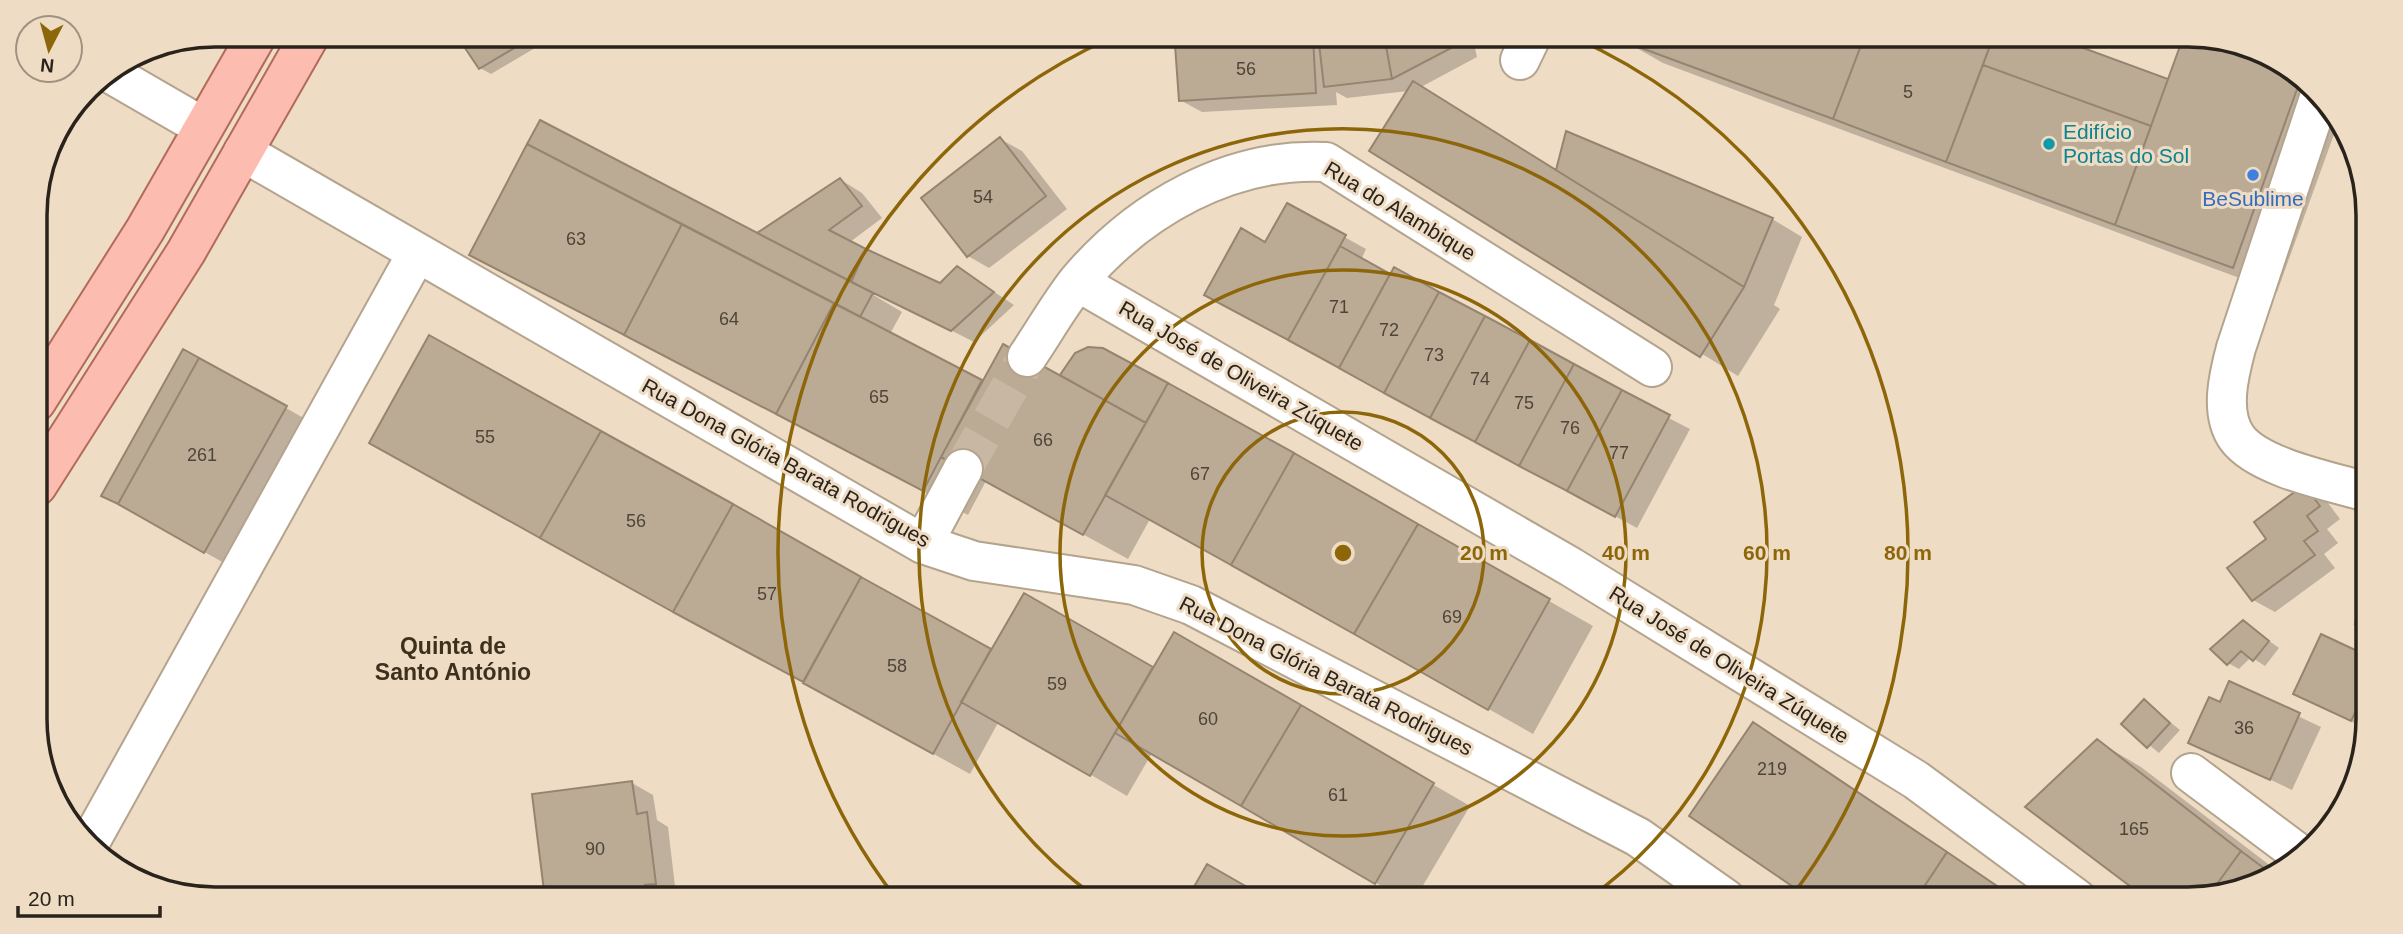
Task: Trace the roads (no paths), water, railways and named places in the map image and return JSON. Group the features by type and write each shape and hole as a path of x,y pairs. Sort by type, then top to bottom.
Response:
{"main road":[{"path":"48,385 145,230 250,48"},
{"path":"47,470 186,252 303,48"}],"street":[{"path":"119,78 204,127"},
{"path":"2316,107 2236,348 2228,379 2228,409 2237,438 2260,457 2356,488"},
{"name":"Rua Dona Glória Barata Rodrigues","path":"243,152 923,544 974,561 1134,585 1191,605 1638,837 1708,886"},
{"name":"Rua do Alambique","path":"1027,357 1078,282 1120,239 1165,206 1210,182 1256,167 1297,161 1326,162 1652,367"},
{"path":"94,835 417,253"},
{"name":"Rua José de Oliveira Zúquete","path":"1078,282 1571,566 1916,780 2060,886"},
{"path":"923,544 963,469"},
{"path":"2191,773 2293,849"}],"tunnel":[{"path":"963,469 1027,357"}],"place":[{"name":"Edifício Portas do Sol","path":"2049,144"},
{"name":"BeSublime","path":"2253,175"}],"district":[{"name":"Quinta de Santo António","path":"453,659"}]}
